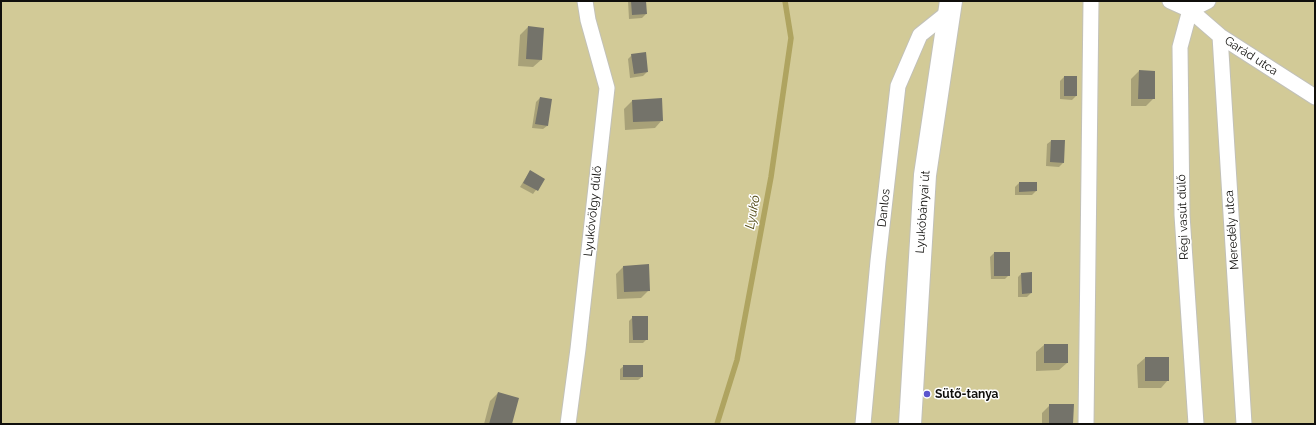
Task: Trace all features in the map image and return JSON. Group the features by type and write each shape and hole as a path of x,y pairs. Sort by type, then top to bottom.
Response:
{"main road":[{"name":"Lyukóbányai út","path":"910,424 925,175 950,6"}],"street":[{"name":"Lyukóvölgy dűlő","path":"568,424 578,349 607,88 588,20 585,1"},
{"path":"1086,424 1091,1"},
{"name":"Garád utca","path":"1170,1 1190,10 1220,36 1315,98"},
{"path":"1190,10 1208,1"},
{"name":"Danlos","path":"863,424 878,261 898,86 920,35 950,6"},
{"name":"Régi vasút dűlő","path":"1190,10 1180,47 1182,215 1196,424"},
{"name":"Meredély utca","path":"1220,36 1244,424"}],"shaded area":[{"path":"1,1 1315,1 1315,424 1,424"}],"building":[{"path":"631,1 646,1 647,14 632,15"},
{"path":"528,26 544,28 542,60 526,59"},
{"path":"646,52 648,72 634,74 631,54"},
{"path":"1139,70 1155,71 1155,99 1138,99"},
{"path":"1064,76 1077,76 1077,96 1064,96"},
{"path":"540,97 552,99 548,126 535,124"},
{"path":"662,98 663,121 633,122 632,100"},
{"path":"1051,140 1065,140 1064,163 1050,162"},
{"path":"530,170 545,179 538,191 523,183"},
{"path":"1019,182 1037,182 1037,191 1019,192"},
{"path":"994,252 1010,252 1010,276 994,276"},
{"path":"649,264 650,291 624,292 623,266"},
{"path":"1032,272 1032,293 1022,294 1021,273"},
{"path":"632,316 648,316 648,340 633,340"},
{"path":"1044,344 1068,344 1068,363 1044,363"},
{"path":"1145,357 1169,357 1169,381 1145,381"},
{"path":"623,365 643,365 643,377 623,377"},
{"path":"498,392 519,398 512,424 489,424"},
{"path":"1049,404 1074,404 1073,424 1049,424"}],"waterway":[{"name":"Lyukó","path":"717,424 737,360 771,177 791,38 785,1"}],"place":[{"name":"Sütő-tanya","path":"927,394"}]}
